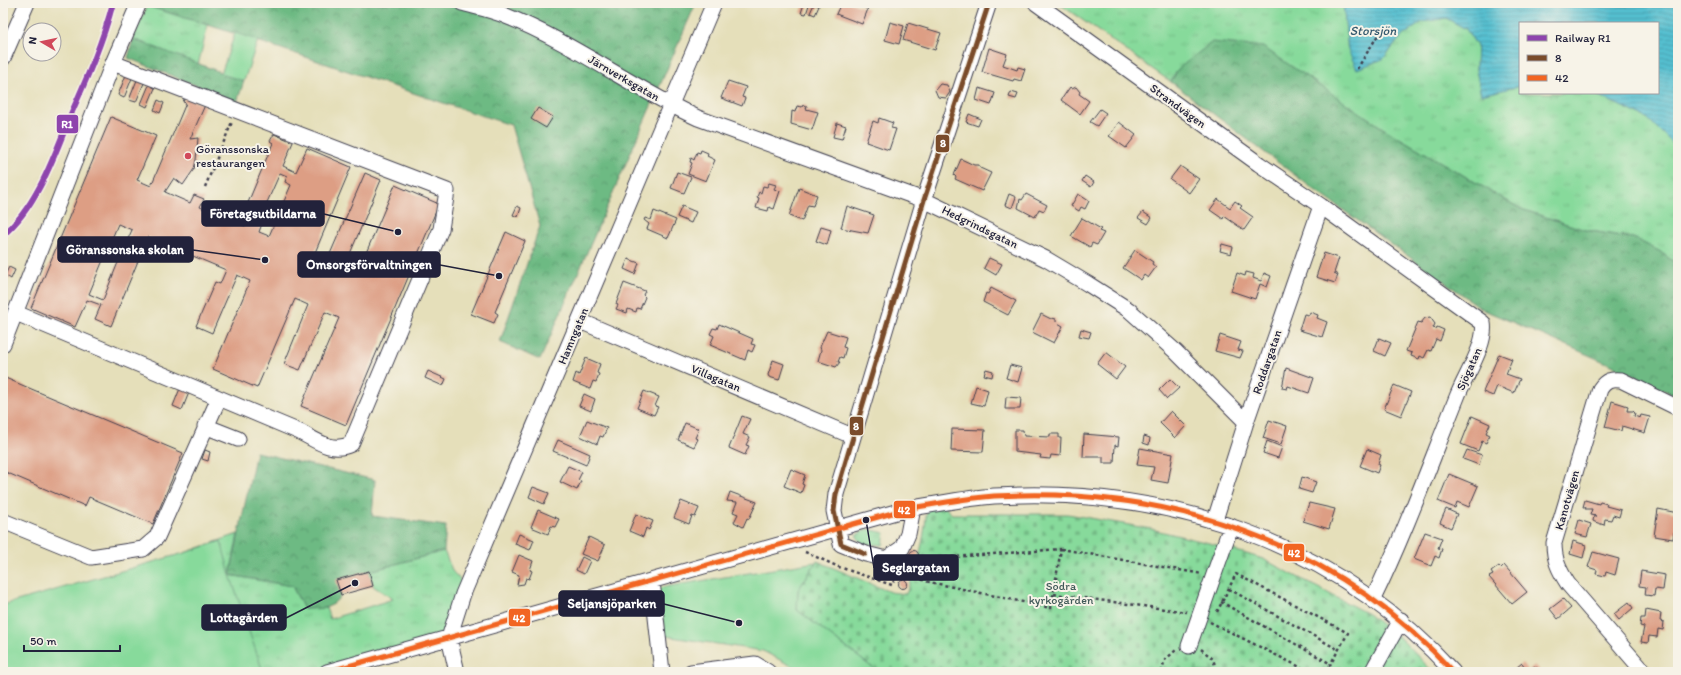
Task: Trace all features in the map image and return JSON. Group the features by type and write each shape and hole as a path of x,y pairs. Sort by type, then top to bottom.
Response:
{"street":[{"path":"3,58 27,3"},
{"path":"3,344 113,62 139,3"},
{"name":"Järnverksgatan","path":"462,3 507,9 542,32 670,106"},
{"name":"Hamngatan","path":"449,638 466,586 714,3"},
{"path":"913,508 908,534 902,548 886,559 866,554 841,544 836,528 834,511 836,494 852,436 924,200 989,3"},
{"name":"Strandvägen","path":"1036,3 1259,164 1321,206"},
{"path":"16,313 300,432 328,446 341,448 351,444 441,229 447,191 113,62"},
{"name":"Hedgrindsgatan","path":"670,106 698,118 924,200 1046,259 1129,310 1175,351 1246,422"},
{"name":"Roddargatan","path":"1215,520 1246,422 1321,206"},
{"name":"Sjögatan","path":"1321,206 1481,320 1484,330 1483,338 1458,395 1392,560 1373,599"},
{"name":"Villagatan","path":"580,320 852,436"},
{"name":"Kanotvägen","path":"1644,672 1568,584 1558,569 1554,556 1554,543 1600,388 1604,383 1614,379 1621,380 1678,408"},
{"path":"3,521 91,557 143,549 157,537 205,426 219,398"},
{"path":"205,426 238,439"},
{"path":"327,672 836,528 913,508 994,496 1056,495 1144,503 1215,520 1266,539 1316,564 1373,599 1401,620 1429,646 1453,672"},
{"path":"1188,646 1201,614 1231,526"},
{"path":"652,581 662,672"},
{"path":"1372,672 1401,620"},
{"path":"449,638 458,672"},
{"path":"691,672 755,664 768,672"}],"path":[{"path":"1357,69 1383,27"},
{"path":"205,187 237,110"},
{"path":"900,568 925,581 1051,608 1060,549"},
{"path":"925,581 940,558 1060,549 1214,576"},
{"path":"798,553 804,552 839,567 892,585 902,561"},
{"path":"1310,672 1211,623 1236,574 1348,633 1326,672"},
{"path":"1229,589 1339,650"},
{"path":"1054,594 1201,614"},
{"path":"1222,602 1331,664"}],"green space":[{"path":"148,3 696,3 540,360 500,342 540,226 511,125 147,6"},
{"path":"1058,3 1343,3 1348,50 1383,59 1401,37 1422,22 1446,18 1466,29 1477,46 1476,69 1481,95 1519,86 1519,94 1597,95 1647,118 1678,149 1678,265 1659,251 1633,238 1585,230 1521,209 1384,129 1349,105 1178,69 1171,82"},
{"path":"147,6 208,25 198,65 133,39"},
{"path":"235,33 258,40 244,81 221,74"},
{"path":"133,39 244,81 237,102 128,58"},
{"path":"1212,42 1263,47 1384,129 1521,209 1585,230 1633,238 1659,251 1678,265 1678,397 1614,366 1484,310 1312,188 1171,82 1178,69"},
{"path":"256,452 375,480 372,516 446,526 444,551 337,580 341,595 333,604 325,608 304,609 292,586 230,575"},
{"name":"Södra kyrkogården","path":"942,505 952,514 1068,514 1151,529 1217,545 1263,559 1368,614 1402,640 1433,672 878,672 797,610 798,590 817,561 890,592 906,594 920,552 927,507"},
{"path":"868,529 885,533 883,545 862,544 856,535"},
{"path":"238,534 230,575 292,586 304,609 326,608 330,619 393,599 373,586 369,571 444,551 453,572 466,586 449,638 327,672 220,672 184,553"},
{"path":"221,541 230,575 263,672 3,672 3,605"},
{"path":"816,562 798,590 797,610 878,672 803,672 763,651 665,636 658,588"}],"water":[{"name":"Storsjön","path":"1343,3 1678,3 1678,149 1647,118 1593,94 1659,94 1659,22 1519,22 1519,86 1481,95 1476,69 1477,46 1466,29 1446,18 1422,22 1401,37 1383,59 1357,69 1348,50"}],"building":[{"path":"841,3 851,3 868,9 862,24 836,14"},
{"path":"804,4 809,5 806,14 801,13"},
{"path":"814,4 819,6 815,15 810,13"},
{"path":"890,22 904,26 899,44 885,40"},
{"path":"908,23 941,33 935,50 903,40"},
{"path":"989,48 1007,54 1003,65 1017,70 1018,67 1025,69 1021,81 1014,79 1013,81 982,72"},
{"path":"126,75 132,78 124,98 118,95"},
{"path":"137,80 144,83 136,102 129,100"},
{"path":"728,81 746,87 742,97 745,98 742,106 721,98"},
{"path":"940,84 947,85 950,92 946,98 938,97 935,90"},
{"path":"149,85 155,88 147,107 141,104"},
{"path":"1070,87 1072,89 1076,87 1080,92 1079,94 1089,101 1080,114 1061,100"},
{"path":"979,88 995,93 991,105 976,100"},
{"path":"1011,92 1018,94 1016,99 1009,97"},
{"path":"185,97 205,105 190,139 198,138 196,160 194,169 183,185 174,178 165,192 190,203 194,195 204,199 200,207 245,226 248,219 242,217 273,143 270,141 274,134 293,142 283,166 296,172 307,148 351,167 314,255 327,261 365,173 381,180 344,268 357,274 395,185 439,204 346,425 301,406 339,318 325,312 300,370 284,364 308,305 295,299 257,388 213,369 250,281 237,275 212,333 196,326 215,282 220,284 226,270 148,237 111,326 95,319 101,305 87,300 75,327 31,308 111,117 156,136 137,180 151,186 186,103 183,102","holes":["280,173 287,176 285,182 291,185 269,236 259,232 264,218 261,216","118,224 132,230 127,241 121,239 113,258 119,260 103,300 89,294"]},
{"path":"158,100 164,103 160,113 154,110"},
{"path":"803,105 807,106 806,109 818,112 812,130 791,124 792,111 795,112 797,106 802,107"},
{"path":"538,108 553,117 546,128 531,119"},
{"path":"1100,109 1106,113 1097,126 1090,122"},
{"path":"969,114 981,119 978,126 966,122"},
{"path":"879,118 893,123 891,128 896,129 889,150 866,142 873,121 878,123"},
{"path":"1119,122 1136,135 1126,148 1109,136"},
{"path":"837,123 846,126 842,139 833,137"},
{"path":"701,150 708,153 707,156 715,160 706,181 688,174 692,163 690,162 691,158 694,160 697,152 700,153"},
{"path":"961,159 974,165 979,165 980,168 991,173 982,191 955,179 956,177 954,175"},
{"path":"1180,166 1199,179 1189,193 1170,179"},
{"path":"677,172 691,177 684,193 671,188"},
{"path":"1085,176 1094,182 1091,187 1082,181"},
{"path":"769,183 776,185 774,189 780,191 774,209 769,207 768,211 756,208 759,192 761,193 763,186 767,187"},
{"path":"799,188 817,195 813,206 808,205 802,221 789,216"},
{"path":"1009,194 1016,197 1012,208 1005,205"},
{"path":"1026,194 1047,205 1044,211 1039,209 1035,217 1018,208 1020,199 1022,200"},
{"path":"1078,194 1089,201 1085,209 1081,207 1079,211 1071,206"},
{"path":"1218,199 1230,208 1235,201 1242,206 1240,208 1253,217 1244,230 1224,216 1223,219 1210,210"},
{"path":"517,206 521,208 518,217 513,215"},
{"path":"682,206 696,212 691,223 677,217"},
{"path":"847,206 874,215 868,233 841,228"},
{"path":"654,211 676,220 668,238 647,229 649,224 644,220 645,218 651,220"},
{"path":"1143,212 1152,218 1148,224 1138,218"},
{"path":"1082,218 1101,229 1099,231 1104,233 1097,245 1092,243 1090,247 1071,236"},
{"path":"821,227 831,230 827,245 816,241"},
{"path":"506,232 525,241 495,312 498,314 494,323 471,314"},
{"path":"1222,244 1233,247 1231,254 1220,251"},
{"path":"1135,250 1153,262 1152,264 1156,267 1148,278 1144,275 1141,280 1123,268"},
{"path":"1324,253 1339,258 1334,273 1338,275 1335,283 1316,277"},
{"path":"989,258 1002,264 996,275 984,268"},
{"path":"628,259 639,263 635,274 624,269"},
{"path":"9,267 15,270 11,279 5,275"},
{"path":"1246,272 1254,274 1253,278 1261,281 1264,273 1271,276 1267,287 1260,284 1255,299 1231,291 1237,273 1245,276"},
{"path":"624,283 645,291 643,295 645,297 640,309 637,308 636,312 628,309 627,313 616,309 618,305 616,304"},
{"path":"991,288 1016,301 1008,315 983,302 986,293 988,294"},
{"path":"1310,312 1318,315 1317,318 1327,322 1322,337 1299,330 1304,314 1309,315"},
{"path":"1041,314 1051,319 1056,319 1056,322 1063,326 1054,343 1032,332"},
{"path":"1430,317 1435,324 1433,328 1436,329 1437,327 1444,330 1440,341 1436,339 1431,351 1428,350 1424,358 1420,356 1419,359 1411,356 1412,353 1406,351 1418,322 1421,323 1425,318"},
{"path":"719,324 753,339 751,344 755,345 752,352 748,350 745,360 710,345 714,336 710,334 713,328 717,329"},
{"path":"1081,329 1091,332 1089,338 1079,336"},
{"path":"827,331 846,337 843,347 846,348 843,358 840,357 838,362 840,362 836,367 818,361 821,350 820,347"},
{"path":"1220,335 1241,342 1238,350 1243,351 1240,358 1215,351"},
{"path":"1379,338 1391,343 1385,356 1374,351"},
{"path":"1106,352 1125,367 1116,379 1097,364"},
{"path":"1499,354 1512,359 1506,374 1520,379 1514,393 1497,386 1493,396 1483,392"},
{"path":"586,358 600,364 596,382 593,381 590,389 573,382 576,373 579,375"},
{"path":"773,360 784,364 779,380 769,377 768,375"},
{"path":"1010,365 1022,368 1018,382 1006,378"},
{"path":"1286,368 1314,378 1309,393 1288,386 1287,389 1282,388"},
{"path":"986,369 993,371 992,377 984,375"},
{"path":"428,371 446,379 443,386 425,378"},
{"path":"3,377 183,453 153,524 89,497 85,506 3,471"},
{"path":"1170,379 1179,388 1167,399 1159,390"},
{"path":"1394,385 1411,392 1401,416 1384,409"},
{"path":"181,386 190,390 182,410 173,406"},
{"path":"976,386 988,390 984,406 971,403"},
{"path":"644,391 659,397 655,406 658,407 654,415 637,408"},
{"path":"584,394 595,399 591,411 579,406"},
{"path":"1006,397 1021,398 1020,409 1005,409"},
{"path":"1612,401 1628,406 1627,411 1633,411 1635,413 1634,416 1640,418 1641,415 1650,417 1645,433 1622,426 1621,431 1605,427"},
{"path":"1171,411 1186,426 1175,438 1160,423"},
{"path":"742,416 750,419 743,434 750,437 746,445 749,446 745,455 729,448"},
{"path":"1472,416 1490,424 1486,433 1490,435 1486,443 1482,441 1478,451 1461,444"},
{"path":"587,420 607,428 603,437 600,436 597,444 580,436"},
{"path":"1269,420 1287,426 1281,444 1263,438"},
{"path":"685,423 699,429 695,438 698,439 694,447 678,440"},
{"path":"952,429 985,430 983,452 951,451"},
{"path":"1015,430 1023,430 1024,436 1050,437 1050,434 1059,434 1059,438 1061,438 1060,456 1051,455 1050,459 1040,458 1041,455 1015,452"},
{"path":"1084,434 1119,437 1118,446 1115,445 1114,463 1103,463 1103,457 1083,457"},
{"path":"1144,436 1150,438 1149,445 1143,443"},
{"path":"558,440 590,454 586,465 553,451"},
{"path":"1267,441 1282,447 1278,458 1263,453"},
{"path":"1140,448 1173,454 1168,483 1151,480 1154,467 1137,465"},
{"path":"1367,449 1381,455 1377,473 1360,466"},
{"path":"205,450 210,452 208,461 202,459"},
{"path":"1467,450 1482,455 1479,465 1463,459"},
{"path":"568,466 582,472 578,480 581,481 577,490 560,482"},
{"path":"791,469 805,475 801,493 784,486"},
{"path":"1449,474 1478,486 1469,507 1457,502 1455,508 1438,501"},
{"path":"1302,477 1316,482 1312,493 1299,489"},
{"path":"533,487 549,493 544,504 529,497"},
{"path":"730,492 757,502 749,519 747,518 743,527 734,522 738,514 733,512 737,502 727,501"},
{"path":"1585,500 1599,504 1600,502 1607,504 1606,506 1621,510 1619,517 1613,515 1611,520 1605,519 1604,525 1593,521 1594,516 1596,516 1590,515 1592,509 1585,509 1586,507 1583,507"},
{"path":"681,501 699,508 695,517 692,516 689,524 674,518"},
{"path":"1309,503 1335,509 1329,529 1303,521"},
{"path":"1446,509 1457,514 1451,528 1440,523"},
{"path":"1658,509 1678,513 1678,533 1674,532 1673,539 1654,536"},
{"path":"538,510 559,519 555,527 551,526 548,534 531,527"},
{"path":"636,514 653,521 649,530 646,528 643,537 629,531"},
{"path":"1579,520 1591,524 1587,537 1575,534"},
{"path":"1425,532 1442,538 1438,548 1442,549 1439,558 1435,556 1431,566 1414,559"},
{"path":"519,534 534,540 530,550 515,544"},
{"path":"589,537 605,545 598,561 581,554"},
{"path":"1573,541 1586,545 1583,558 1570,554"},
{"path":"912,551 916,551 918,555 916,559 912,559 910,557 910,553"},
{"path":"1593,552 1619,559 1615,575 1606,572 1605,576 1596,574 1597,570 1588,567"},
{"path":"519,555 533,561 529,579 526,578 524,584 517,585 519,575 512,572"},
{"path":"582,557 590,561 584,574 576,570"},
{"path":"1504,565 1527,592 1512,604 1489,577 1493,575 1491,572 1499,566 1501,568"},
{"path":"369,571 373,586 341,595 336,580"},
{"path":"1641,571 1665,575 1663,590 1655,589 1654,596 1645,595 1646,587 1639,586"},
{"path":"901,580 905,580 907,584 905,588 901,588 899,586 899,582"},
{"path":"1563,599 1571,608 1558,619 1550,609"},
{"path":"1629,602 1633,608 1619,620 1614,614"},
{"path":"1646,610 1661,613 1660,621 1664,622 1663,630 1658,629 1657,637 1649,636 1648,643 1641,642 1644,627 1640,626 1641,618 1645,618"},
{"path":"1522,663 1528,671 1535,666 1541,672 1511,672"}],"rail line":[{"name":"R1","path":"3,235 26,210 44,179 94,59 113,3"}],"transit line":[{"name":"8","path":"865,554 841,544 834,511 836,494 924,200 989,3"},
{"name":"42","path":"327,672 910,508 994,496 1059,495 1122,501 1184,513 1244,531 1301,556 1356,588 1406,626 1453,672"}],"place":[{"name":"Göranssonska restaurangen","path":"188,156"},
{"name":"Företagsutbildarna","path":"398,232"},
{"name":"Göranssonska skolan","path":"265,260"},
{"name":"Omsorgsförvaltningen","path":"499,276"},
{"name":"Seglargatan","path":"866,520"},
{"name":"Lottagården","path":"355,583"},
{"name":"Seljansjöparken","path":"739,623"}]}
